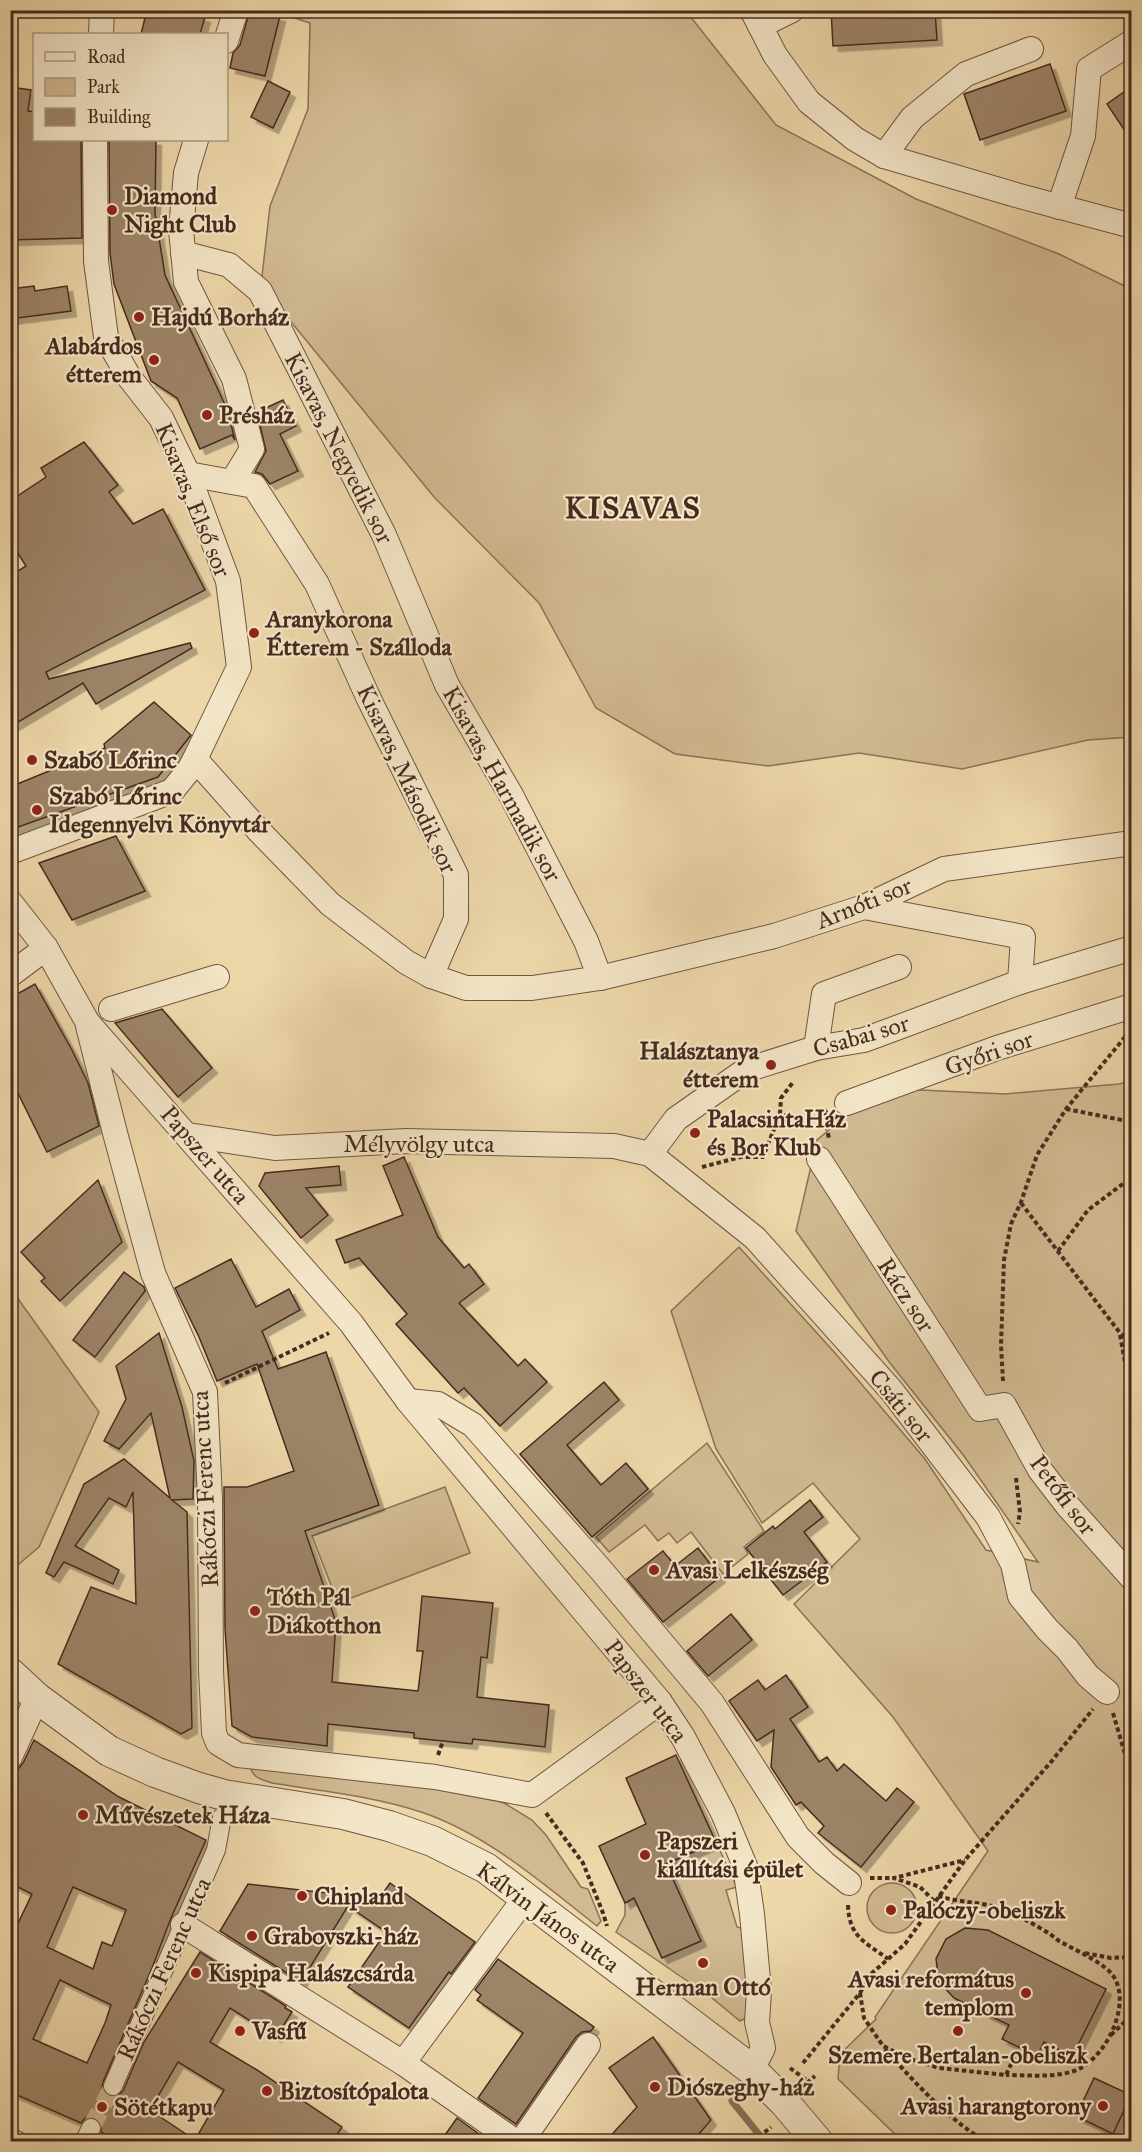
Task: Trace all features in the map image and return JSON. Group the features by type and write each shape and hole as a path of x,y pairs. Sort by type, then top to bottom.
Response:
{"street":[{"path":"101,33 102,10"},
{"path":"228,35 236,10"},
{"path":"792,10 756,19 775,55 809,102 855,139 884,156 1131,226"},
{"path":"1059,207 1083,136 1089,69 1131,42"},
{"path":"884,156 912,118 966,74 1031,49"},
{"name":"Kisavas, Első sor","path":"10,852 172,791 195,759 239,667 228,580 188,474 161,418 129,377 106,337 96,261 95,141"},
{"path":"196,141 186,173 181,230 186,282 234,379 252,449 232,482"},
{"name":"Kisavas, Negyedik sor","path":"183,253 229,265 260,291 384,535 407,590"},
{"name":"Kisavas, Második sor","path":"188,474 254,486 316,584 368,697 456,875 456,919 431,976"},
{"name":"Kisavas, Harmadik sor","path":"407,590 447,686 516,806 586,941 600,978"},
{"name":"Arnóti sor","path":"195,759 260,832 330,904 406,962 431,976 466,988 532,988 600,978 774,936 864,907 944,869 1131,843"},
{"name":"Papszer utca","path":"10,902 46,948 88,1023 351,1323 408,1401 660,1702 683,1737 723,1813 745,1866 759,1991 757,2059"},
{"path":"864,907 1023,937 1020,982"},
{"path":"10,975 46,948"},
{"name":"Csabai sor","path":"650,1155 676,1119 746,1070 816,1048 864,1040 1020,982 1131,948"},
{"path":"816,1048 824,994 899,967"},
{"path":"111,1009 217,977"},
{"name":"Győri sor","path":"847,1103 998,1048 1131,1006"},
{"name":"Rákóczi Ferenc utca","path":"88,1023 153,1273 205,1392 210,1499 211,1670 214,1733 218,1743 238,1755 435,1777 532,1795"},
{"name":"Mélyvölgy utca","path":"189,1136 275,1148 406,1141 614,1146 650,1155"},
{"name":"Rácz sor","path":"825,1152 980,1409 1004,1404"},
{"name":"Csáti sor","path":"650,1155 755,1238 891,1390 988,1517 1013,1564 1020,1596 1088,1676 1107,1692"},
{"name":"Papszer utca","path":"408,1401 438,1404 473,1425 601,1570 712,1703 798,1837 824,1863 859,1880"},
{"name":"Petőfi sor","path":"1004,1404 1040,1470 1067,1505 1131,1578"},
{"name":"Kálvin János utca","path":"10,1672 37,1698 109,1751 155,1772 199,1788 223,1806 343,1814 389,1826 432,1841 486,1868 525,1899 757,2059 785,2103 818,2142"},
{"path":"10,1757 37,1698"},
{"path":"532,1795 660,1702"},
{"name":"Rákóczi Ferenc utca","path":"113,2086 216,1850 223,1806"},
{"path":"403,2063 525,1899"},
{"path":"183,1925 403,2063 516,2142"},
{"path":"521,2142 588,2045"},
{"path":"10,2137 20,2142"}],"path":[{"path":"1004,1404 1001,1345 1004,1260 1011,1224 1021,1203 1037,1155 1066,1109 1131,1029"},
{"path":"677,1176 741,1157 763,1157 780,1114 808,1122 824,1111 847,1103"},
{"path":"1066,1109 1131,1122"},
{"path":"824,1111 825,1152"},
{"path":"1058,1251 1088,1210 1131,1177"},
{"path":"1021,1203 1120,1334 1131,1344"},
{"path":"205,1392 351,1323"},
{"path":"1120,1334 1131,1399"},
{"path":"1013,1564 1020,1512 1016,1473"},
{"path":"1107,1692 1131,1778"},
{"path":"803,2063 860,1993 871,1974 905,1944 965,1860 1107,1692"},
{"path":"532,1795 583,1863 608,1931"},
{"path":"859,1880 894,1878 965,1860"},
{"path":"894,1878 920,1887 934,1901"},
{"path":"938,1896 954,1901 989,1905 1015,1916 1082,1952 1108,1970 1119,1982 1120,2007 1111,2036"},
{"path":"849,1920 856,1935 888,1959"},
{"path":"1082,1952 1111,1958 1131,1957"},
{"path":"860,1993 864,2018 883,2046 920,2088 960,2126 986,2142"},
{"path":"883,2046 907,2058 939,2068 1006,2074 1055,2074 1074,2071 1092,2061 1131,2015"},
{"path":"1006,2074 1019,2047"},
{"path":"757,2059 809,2082 815,2076"},
{"path":"753,2142 774,2125"}],"green space":[{"path":"273,11 686,11 776,125 916,199 1059,254 1131,289 1131,737 1088,740 962,769 859,753 768,766 675,754 596,708 539,603 434,497 261,285 270,206 308,109 310,23"},
{"path":"1131,1081 1131,2141 902,2141 838,2079 840,2054 876,2019 875,2017 988,1851 893,1717 794,1604 860,1539 813,1483 762,1523 716,1449 671,1311 739,1247 835,1353 925,1459 986,1550 1038,1562 964,1456 890,1363 796,1231 817,1140 879,1088 1005,1094"},
{"path":"11,1289 99,1412 39,1547 19,1564 10,1552"},
{"path":"707,1443 764,1531 744,1547 748,1554 723,1574 691,1532 677,1543 669,1533 658,1541 645,1525 609,1552 596,1537"},
{"path":"445,1487 470,1553 338,1603 312,1536"},
{"path":"250,1763 463,1788 504,1803 532,1820 546,1835 581,1887 588,1889 601,1921 597,1926 514,1862 469,1833 445,1821 384,1802 272,1783 254,1775"},
{"path":"716,1842 737,1887 726,1890 737,1927 744,1929 750,2016 740,2021 712,1998 616,1932 625,1915 625,1903 634,1898 662,1958 700,1941 666,1864"},
{"path":"892,1883 906,1887 913,1894 917,1908 913,1922 906,1929 892,1933 878,1929 871,1922 867,1908 871,1894 878,1887"}],"building":[{"path":"147,10 179,10 205,17 200,33 141,33"},
{"path":"250,10 280,16 265,76 230,68 233,53 240,45"},
{"path":"831,10 935,10 937,40 833,46"},
{"path":"1050,64 1066,111 980,140 964,94"},
{"path":"268,81 290,92 273,128 251,117"},
{"path":"10,87 31,90 28,111 33,112 33,141 81,141 82,238 10,240"},
{"path":"1131,87 1131,140 1107,104"},
{"path":"109,141 156,141 155,213 165,275 227,409 235,440 232,435 200,449 177,398 151,381 114,284 110,253"},
{"path":"34,286 35,291 67,286 71,311 10,319 10,289"},
{"path":"283,400 296,426 280,434 298,471 270,484 262,474 255,472 266,451 257,412"},
{"path":"84,442 118,485 109,492 133,524 163,509 205,590 46,672 49,679 190,643 192,648 96,704 83,683 10,727 10,576 26,566 10,541 10,501 46,477 41,468"},
{"path":"154,702 191,735 158,777 10,830 10,787 105,748 104,744"},
{"path":"116,836 145,891 72,920 39,863"},
{"path":"35,984 88,1083 99,1126 47,1152 10,1077 10,998"},
{"path":"162,1009 212,1068 178,1097 115,1023"},
{"path":"404,1157 438,1237 464,1268 469,1264 484,1284 459,1303 518,1366 525,1359 547,1382 500,1426 464,1388 458,1393 396,1324 407,1314 359,1258 345,1263 336,1240 403,1215 383,1166"},
{"path":"339,1166 341,1185 306,1188 328,1215 301,1238 259,1186 265,1173"},
{"path":"98,1180 122,1242 60,1301 41,1281 45,1278 21,1252"},
{"path":"231,1259 256,1307 289,1289 300,1310 262,1331 278,1369 326,1352 379,1505 305,1531 336,1622 332,1682 418,1691 423,1651 417,1651 422,1596 493,1603 487,1658 481,1657 477,1697 549,1705 545,1747 473,1739 472,1744 414,1738 414,1733 328,1724 327,1746 252,1737 232,1726 225,1629 224,1487 247,1487 294,1471 257,1364 217,1381 175,1288"},
{"path":"124,1272 144,1287 145,1291 95,1357 73,1340"},
{"path":"159,1333 182,1407 194,1461 193,1499 172,1500 187,1512 192,1728 181,1734 58,1664 91,1587 136,1604 133,1492 126,1507 109,1498 75,1546 119,1570 113,1584 64,1562 54,1577 46,1573 84,1484 124,1459 170,1498 151,1413 119,1449 104,1441 126,1399 116,1366"},
{"path":"604,1382 619,1400 567,1445 601,1485 626,1463 648,1489 592,1537 520,1454"},
{"path":"810,1500 823,1517 804,1532 827,1562 783,1595 746,1548 773,1526 775,1529"},
{"path":"698,1548 720,1577 663,1622 627,1579 663,1551 675,1566"},
{"path":"731,1614 752,1640 708,1676 687,1651"},
{"path":"786,1675 808,1707 790,1719 819,1762 827,1757 837,1771 844,1764 886,1801 897,1788 914,1802 861,1867 818,1833 824,1826 801,1802 796,1805 771,1767 774,1730 757,1741 729,1701 758,1680 765,1690"},
{"path":"34,1740 119,1797 206,1840 103,2082 104,2093 115,2097 123,2091 144,2042 200,1952 292,2012 276,2037 230,2008 210,2042 257,2070 342,2127 332,2142 119,2142 101,2132 101,2122 95,2118 85,2118 81,2123 10,2092 10,1940 32,1894 10,1883 10,1787","holes":["73,1887 126,1910 112,1946 102,1942 93,1969 47,1947","60,1980 111,2005 87,2063 33,2039","178,2062 224,2090 195,2140 150,2110"]},
{"name":"Papszeri kiállítási épület","path":"676,1755 716,1842 666,1864 701,1941 662,1958 634,1898 625,1903 599,1846 646,1824 626,1778"},
{"path":"390,1883 475,1942 451,1974 449,1972 409,2028 348,1987 386,1932 348,1906 301,1982 220,1931 248,1884 379,1899"},
{"name":"Avasi református templom","path":"965,1928 988,1930 1106,1989 1072,2057 1044,2042 1037,2056 1002,2039 1009,2025 954,1998 939,1982 936,1959 946,1939"},
{"path":"498,1959 594,2027 591,2031 582,2032 576,2037 516,2124 478,2098 523,2033 477,2000 481,1995 475,1990"},
{"name":"Diószeghy-ház","path":"653,2037 711,2120 692,2142 605,2142 637,2107 609,2068"},
{"name":"Avasi harangtorony","path":"1094,2078 1131,2095 1113,2134 1076,2116"},
{"path":"457,2118 490,2142 440,2142"}],"waterway":[{"path":"732,2101 765,2142"}],"tunnel":[{"path":"91,2128 113,2086"}],"tram line":[{"path":"10,2131 32,2142"}],"place":[{"name":"Diamond Night Club","path":"112,210"},
{"name":"Hajdú Borház","path":"139,317"},
{"name":"Alabárdos étterem","path":"154,360"},
{"name":"Présház","path":"207,415"},
{"name":"Aranykorona Étterem - Szálloda","path":"254,633"},
{"name":"Szabó Lőrinc","path":"32,760"},
{"name":"Szabó Lőrinc Idegennyelvi Könyvtár","path":"37,810"},
{"name":"Halásztanya étterem","path":"771,1065"},
{"name":"PalacsintaHáz és Bor Klub","path":"695,1133"},
{"name":"Avasi Lelkészség","path":"654,1570"},
{"name":"Tóth Pál Diákotthon","path":"255,1611"},
{"name":"Művészetek Háza","path":"83,1815"},
{"name":"Papszeri kiállítási épület","path":"645,1855"},
{"name":"Chipland","path":"302,1896"},
{"name":"Palóczy-obeliszk","path":"891,1910"},
{"name":"Grabovszki-ház","path":"252,1936"},
{"name":"Herman Ottó","path":"703,1963"},
{"name":"Kispipa Halászcsárda","path":"196,1973"},
{"name":"Avasi református templom","path":"1026,1993"},
{"name":"Vasfű","path":"240,2031"},
{"name":"Szemere Bertalan-obeliszk","path":"958,2031"},
{"name":"Diószeghy-ház","path":"655,2087"},
{"name":"Biztosítópalota","path":"267,2091"},
{"name":"Avasi harangtorony","path":"1103,2106"},
{"name":"Sötétkapu","path":"102,2107"}],"district":[{"name":"KISAVAS","path":"633,508"}]}
